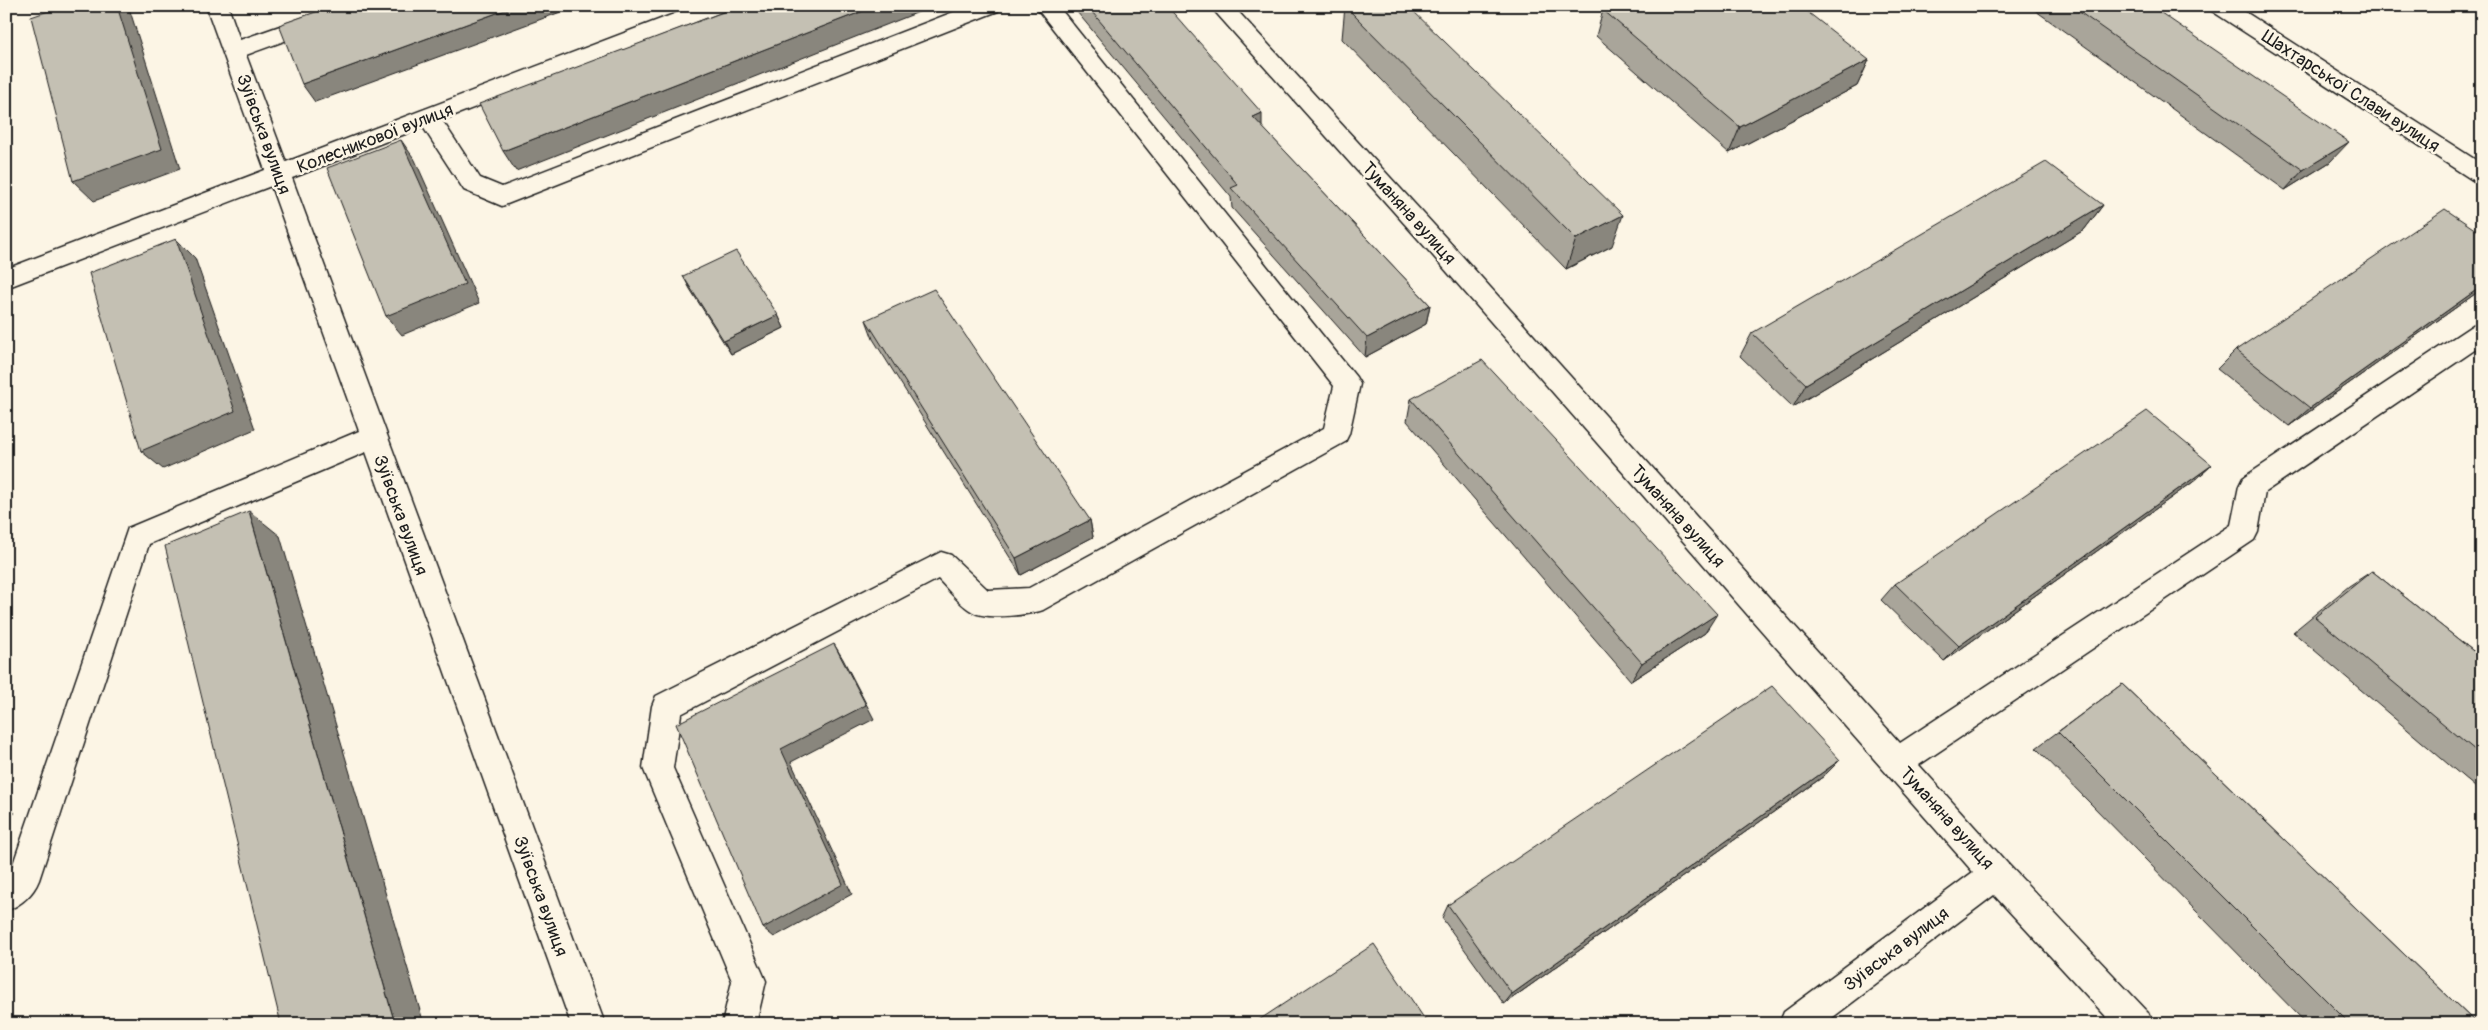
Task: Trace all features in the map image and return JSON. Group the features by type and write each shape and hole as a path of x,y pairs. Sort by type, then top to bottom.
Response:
{"street":[{"name":"Зуївська вулиця","path":"217,6 588,1024"},
{"name":"Колесникової вулиця","path":"6,279 716,6"},
{"path":"428,118 472,184 502,197 990,6"},
{"path":"739,1024 748,981 658,768 667,706 941,564 982,603 1033,601 1336,434 1347,384 1046,6"},
{"name":"Туманяна вулиця","path":"1222,6 1436,243 1996,874 2136,1024"},
{"name":"Шахтарської Слави вулиця","path":"2220,6 2482,175"},
{"path":"2250,25 2265,6"},
{"path":"234,52 369,7"},
{"path":"1897,762 2244,532 2253,486 2482,332"},
{"path":"6,895 23,880 138,536 373,437"},
{"name":"Зуївська вулиця","path":"1796,1024 1996,874"}],"building":[{"path":"63,6 117,6 162,149 73,181 31,17"},
{"path":"323,6 516,6 302,84 279,25 324,9"},
{"path":"739,6 876,6 503,151 479,104"},
{"path":"1087,6 1167,6 1262,113 1253,117 1430,305 1367,338 1231,188 1238,185"},
{"path":"1345,6 1408,6 1623,215 1576,239"},
{"path":"1611,6 1800,6 1869,60 1740,127 1603,10"},
{"path":"2071,6 2151,6 2349,142 2303,170"},
{"path":"401,140 465,284 386,316 327,168"},
{"path":"2046,162 2103,205 1806,384 1752,333"},
{"path":"2445,209 2482,234 2482,286 2310,408 2236,350"},
{"path":"176,239 235,411 141,451 89,273"},
{"path":"736,251 778,315 724,341 683,276"},
{"path":"934,289 1090,520 1016,558 866,320"},
{"path":"1482,360 1717,614 1642,663 1411,399"},
{"path":"2147,411 2212,465 1959,646 1895,584"},
{"path":"249,511 395,1024 281,1024 165,546"},
{"path":"2372,571 2482,658 2482,756 2315,617"},
{"path":"834,644 866,705 781,749 843,884 763,928 676,724"},
{"path":"2122,684 2477,1024 2350,1024 2058,732"},
{"path":"1772,686 1840,760 1512,994 1448,905"},
{"path":"1374,944 1428,1024 1253,1024"}]}
